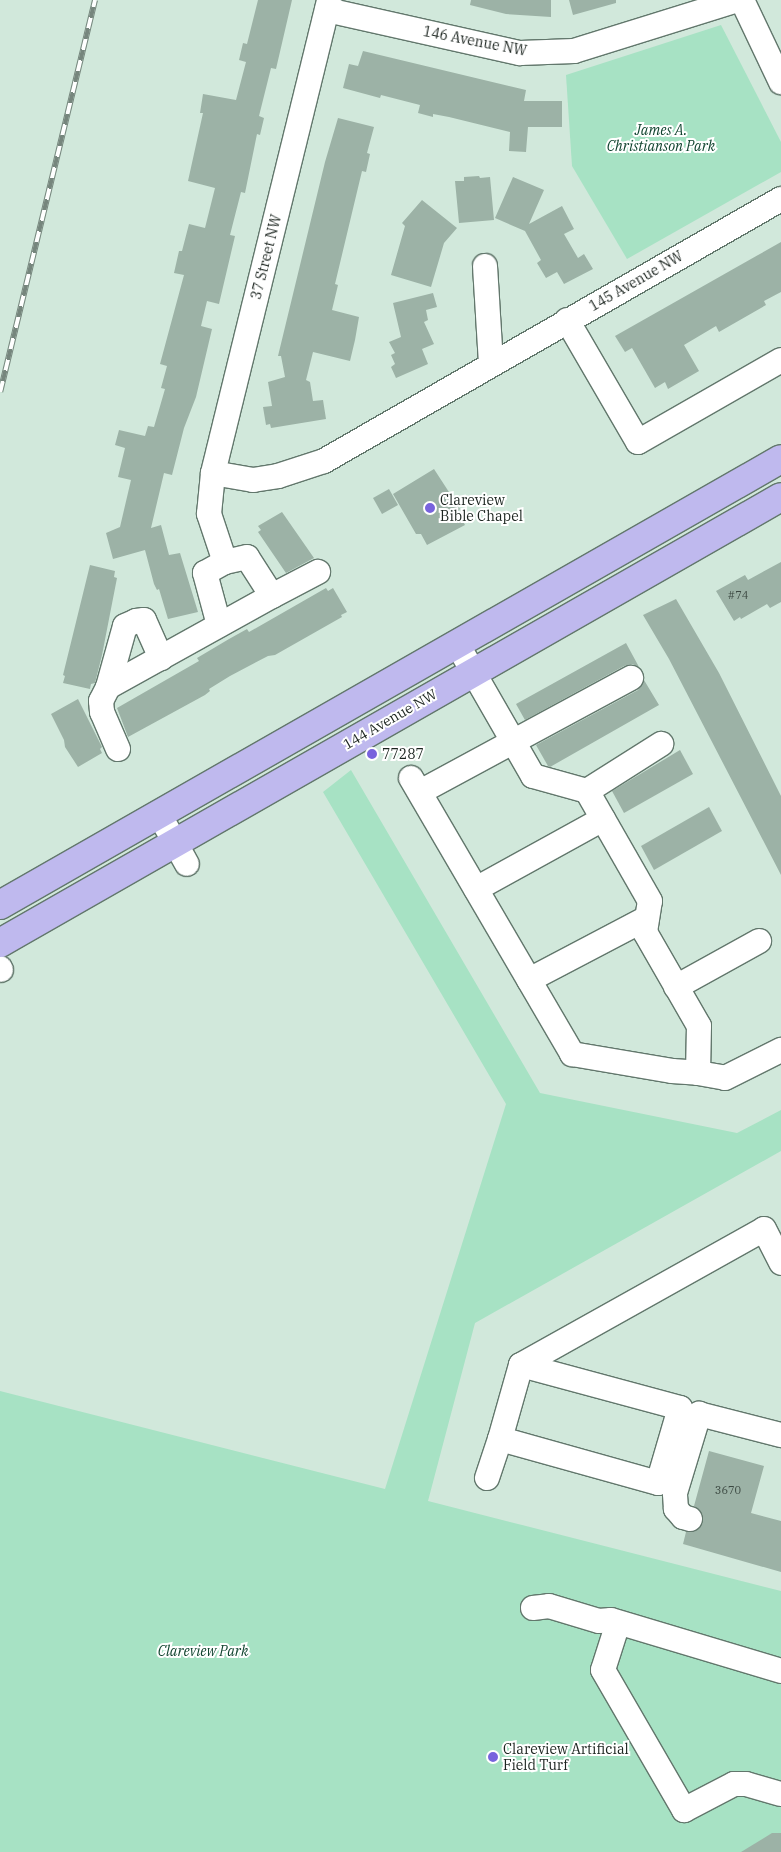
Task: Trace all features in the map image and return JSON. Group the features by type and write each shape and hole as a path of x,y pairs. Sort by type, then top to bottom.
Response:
{"main road":[{"path":"0,905 781,458"},
{"name":"144 Avenue NW","path":"0,960 181,853 472,673 781,497"}],"street":[{"name":"146 Avenue NW","path":"328,5 520,53 574,51 740,0"},
{"path":"740,0 780,79"},
{"name":"37 Street NW","path":"225,562 209,514 213,473 328,5"},
{"name":"145 Avenue NW","path":"213,473 253,480 278,476 324,461 781,199"},
{"path":"485,266 491,364"},
{"path":"567,320 638,442 781,360"},
{"path":"219,625 204,573 225,562 247,557 272,596"},
{"path":"108,687 318,572"},
{"path":"118,749 102,712 101,701 108,687 125,626 144,620 161,658"},
{"path":"457,644 533,776 587,791 650,901 645,932 699,1026 698,1073"},
{"path":"632,678 514,743 416,785 572,1054 725,1078 781,1050"},
{"path":"587,791 661,744"},
{"path":"159,814 181,853"},
{"path":"476,889 603,819"},
{"path":"529,980 647,918"},
{"path":"676,987 759,940"},
{"path":"487,1478 521,1365 764,1229 781,1263"},
{"path":"521,1365 781,1435"},
{"path":"500,1439 658,1483 689,1411"},
{"path":"689,1411 676,1493 676,1509 683,1517 690,1519"},
{"path":"533,1608 549,1606 599,1621 611,1620 781,1671"},
{"path":"618,1623 603,1670 684,1810 734,1784 746,1784 781,1794"}],"green space":[{"name":"James A. Christianson Park","path":"721,25 781,142 781,172 627,259 572,166 566,75"},
{"name":"Clareview Park","path":"351,770 540,1093 737,1133 781,1110 781,1151 475,1323 428,1501 781,1591 781,1852 0,1852 0,1391 385,1489 506,1104 323,792"}],"building":[{"path":"258,0 292,0 276,69 271,68 259,116 264,118 260,135 257,134 245,193 241,192 230,235 235,236 219,304 207,301 201,326 212,329 196,397 184,428 172,475 164,473 151,528 161,525 169,555 180,553 198,612 168,619 159,589 157,590 154,584 145,550 113,559 106,533 120,527 131,480 118,477 125,448 115,445 119,430 145,436 148,426 154,427 165,389 161,388 167,366 160,364 184,275 174,273 179,251 182,251 189,224 205,228 215,188 188,181 203,113 200,113 203,94 236,100 246,62 239,60 243,43 247,44"},
{"path":"471,0 551,0 551,17 506,14 470,5"},
{"path":"569,0 616,0 616,3 573,15"},
{"path":"363,51 526,90 524,101 562,101 562,127 528,127 526,152 509,151 510,132 449,117 433,114 433,117 418,113 420,105 381,95 380,98 343,88 349,64 358,66"},
{"path":"338,118 374,127 367,153 370,154 366,172 362,171 335,284 338,285 332,310 359,317 355,340 350,361 313,352 306,380 310,382 313,401 323,400 326,419 271,428 270,424 266,425 263,407 272,406 268,382 285,377 281,356 278,356 325,162"},
{"path":"479,176 480,178 490,177 494,220 459,223 455,181 464,181 464,177"},
{"path":"513,177 544,190 529,224 562,206 574,229 564,234 578,258 584,254 593,269 564,284 557,272 546,278 537,263 541,260 525,231 495,218"},
{"path":"422,200 457,228 444,243 431,287 391,275 405,226 402,223"},
{"path":"781,242 781,292 764,301 766,305 719,332 716,326 684,345 699,371 668,389 665,382 655,388 632,348 625,352 615,336"},
{"path":"433,293 437,307 426,310 428,320 424,322 434,344 422,349 428,364 396,378 391,367 395,364 391,355 395,353 389,342 401,337 393,303"},
{"name":"Clareview Bible Chapel","path":"434,469 460,509 458,511 465,525 427,545 421,534 416,534 393,494"},
{"path":"389,489 398,505 382,514 373,498"},
{"path":"282,512 314,558 286,573 258,532 261,530 258,526"},
{"path":"781,562 781,602 770,608 767,604 734,621 716,591 745,575 748,580"},
{"path":"90,565 115,571 114,577 117,578 102,655 95,683 91,684 90,689 63,683 65,676 63,675"},
{"path":"326,588 328,591 333,588 347,612 341,615 342,617 275,655 268,656 230,676 209,689 210,691 205,695 128,737 117,708 199,661 197,658 229,639 247,629 249,632"},
{"path":"676,599 719,673 781,796 781,875 669,659 643,615"},
{"path":"626,643 639,667 632,664 624,666 525,720 516,704"},
{"path":"644,680 659,705 550,767 548,766 536,745 638,690"},
{"path":"78,699 102,747 100,749 102,753 78,767 65,747 64,740 51,714"},
{"path":"680,750 693,774 624,813 612,791"},
{"path":"709,807 722,831 654,870 641,846"},
{"path":"709,1451 764,1466 751,1513 781,1521 781,1572 683,1544 686,1532 694,1532 703,1523 703,1515 694,1506"},
{"path":"772,1833 781,1833 781,1852 741,1852"}],"railway":[{"path":"0,392 95,0"}],"place":[{"name":"Clareview Bible Chapel","path":"430,508"},
{"name":"77287","path":"372,754"},
{"name":"Clareview Artificial Field Turf","path":"493,1757"}]}
